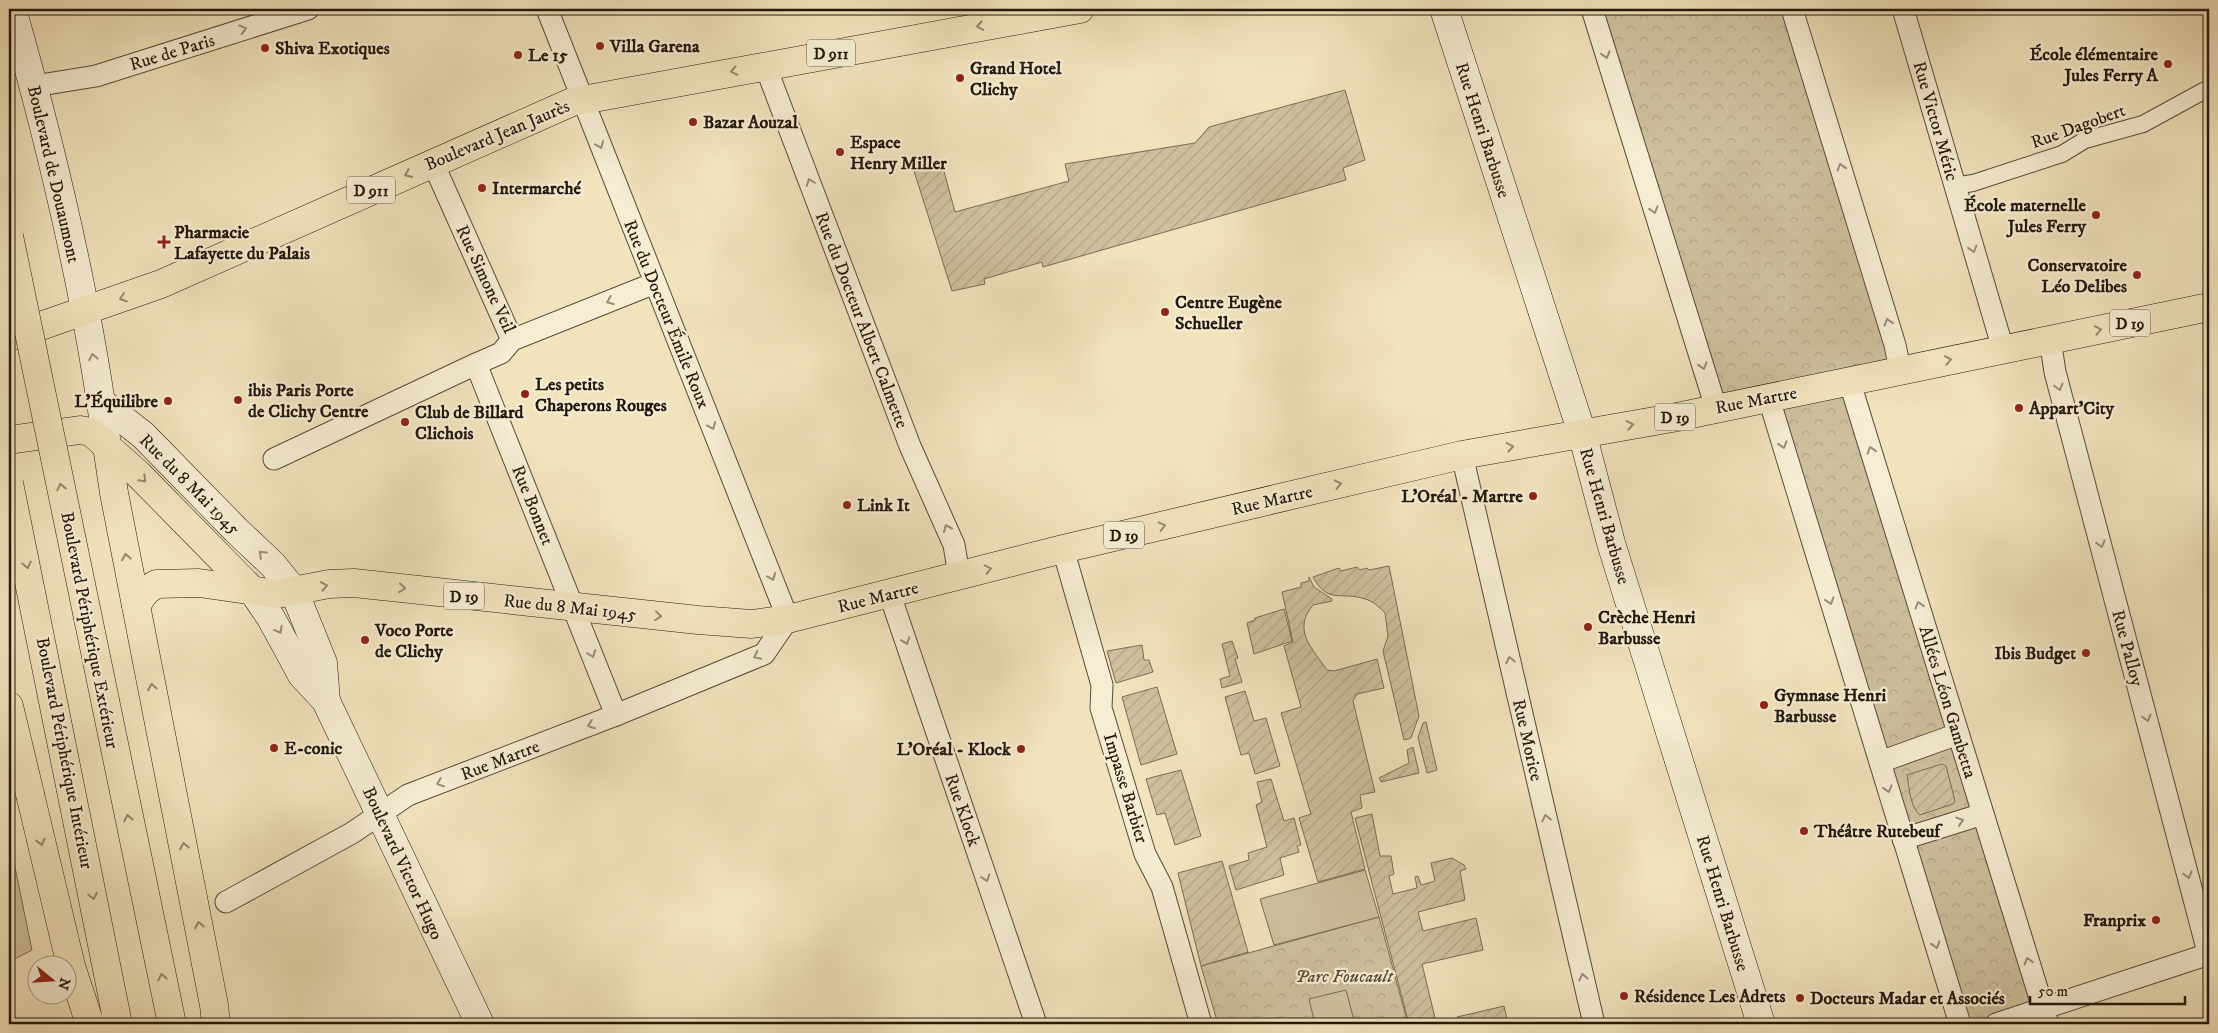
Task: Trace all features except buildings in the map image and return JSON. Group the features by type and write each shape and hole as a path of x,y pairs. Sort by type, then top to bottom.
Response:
{"main road":[{"name":"Boulevard de Douaumont","path":"12,9 34,86 84,310 102,403 107,446"},
{"name":"Boulevard Jean Jaurès","path":"9,337 161,284 561,106 582,99 1080,9"},
{"name":"Rue Henri Barbusse","path":"1444,9 1582,433 1611,543 1761,1024"},
{"name":"Boulevard Périphérique Extérieur","path":"9,236 172,1024"},
{"name":"Rue Martre","path":"788,619 890,595 959,575 1063,549 1462,455 1768,399 1900,369 2209,308"},
{"name":"Rue du 8 Mai 1945","path":"102,403 142,435 236,530 273,564 294,591"},
{"name":"Rue du 8 Mai 1945","path":"9,440 80,430 91,432 138,474 252,590 277,594 329,584 354,583 575,608 752,624 788,619"},
{"path":"107,446 114,493 193,894 216,1024"},
{"name":"Boulevard Périphérique Intérieur","path":"9,483 118,1024"},
{"path":"136,605 146,590 156,584 199,583 252,590"},
{"name":"Boulevard Victor Hugo","path":"252,590 272,618 302,675 326,701 480,1024"},
{"name":"Boulevard Victor Hugo","path":"294,591 323,663 326,701"},
{"path":"9,706 71,966 90,1024"}],"street":[{"name":"Rue de Paris","path":"34,86 96,76 308,9"},
{"name":"Rue du Docteur Émile Roux","path":"547,9 788,619"},
{"path":"1592,9 1716,408"},
{"path":"1792,9 1895,346 1900,369"},
{"name":"Rue Victor Méric","path":"1903,9 2003,348"},
{"name":"Rue du Docteur Albert Calmette","path":"765,65 910,446 954,545 959,575"},
{"name":"Rue Dagobert","path":"1954,186 1973,182 2062,154 2085,140 2143,124 2209,88"},
{"name":"Rue Simone Veil","path":"433,163 512,340 655,283"},
{"name":"Rue Palloy","path":"2050,339 2055,372 2209,955"},
{"path":"274,459 500,353 512,340"},
{"name":"Rue Bonnet","path":"476,364 575,608 616,715"},
{"name":"Allées Léon Gambetta","path":"1850,380 2045,1016"},
{"path":"1768,399 1960,1024"},
{"name":"Rue Morice","path":"1462,455 1594,1024"},
{"name":"Impasse Barbier","path":"1063,549 1102,685 1101,708 1145,854 1162,887 1201,1024"},
{"name":"Rue Klock","path":"890,595 1036,1024"},
{"name":"Rue Martre","path":"226,902 381,816 408,795 616,715 764,654 788,619"},
{"path":"1880,762 1958,734"},
{"path":"1904,839 1983,814"},
{"path":"1996,1024 2045,1016 2209,955"}],"green space":[{"path":"1592,9 1792,9 1900,369 1850,380 2048,1024 1960,1024 1769,399 1716,408"},
{"path":"1345,90 1365,160 1343,168 1346,180 1043,267 1042,262 984,279 985,284 952,291 914,171 942,164 955,212 1069,181 1065,164 1195,143 1209,127"},
{"path":"1389,566 1419,716 1411,738 1404,740 1383,651 1388,636 1385,613 1376,604 1368,600 1357,597 1336,596 1324,591 1313,577 1339,568 1341,571 1357,567 1360,570 1367,568 1369,570"},
{"path":"1309,577 1314,587 1332,599 1332,601 1313,605 1307,614 1304,631 1310,646 1327,670 1334,671 1377,659 1384,688 1357,694 1353,701 1375,792 1360,795 1362,808 1351,812 1365,869 1318,882 1299,818 1311,814 1281,713 1301,707 1284,646 1293,642 1282,592 1301,587 1301,583 1309,581"},
{"path":"1284,609 1292,641 1254,654 1247,623 1255,620 1255,618"},
{"path":"1232,641 1238,658 1235,659 1242,682 1222,688 1220,679 1230,676 1222,644"},
{"path":"1142,645 1144,660 1149,660 1153,672 1116,683 1107,651"},
{"path":"1157,687 1177,754 1141,765 1122,697"},
{"path":"1245,691 1254,721 1266,718 1280,766 1255,774 1249,753 1241,755 1225,697"},
{"path":"1426,722 1437,770 1427,773 1418,738 1423,723"},
{"path":"1413,747 1419,773 1381,782 1379,778 1409,763 1407,750"},
{"path":"1942,764 1946,766 1955,801 1953,804 1920,815 1912,802 1907,775"},
{"path":"1181,770 1201,836 1175,845 1165,813 1157,815 1146,779"},
{"path":"1271,779 1284,821 1294,818 1301,845 1297,846 1299,852 1280,858 1284,875 1236,890 1229,866 1249,860 1248,853 1267,847 1256,805 1262,802 1257,782"},
{"path":"1372,814 1380,856 1391,856 1394,874 1389,876 1393,894 1417,888 1415,877 1418,876 1421,885 1435,881 1431,863 1452,858 1464,865 1466,869 1460,871 1465,900 1418,912 1423,931 1476,918 1483,950 1422,964 1436,1022 1453,1018 1454,1024 1409,1024 1355,818"},
{"path":"9,838 32,950 9,962"},
{"path":"1222,861 1248,952 1201,966 1178,873"},
{"path":"1365,870 1379,917 1274,945 1260,899"},
{"name":"Parc Foucault","path":"1379,917 1408,1024 1218,1024 1201,966"},
{"path":"1346,990 1355,1024 1315,1024 1309,999"},
{"path":"1504,1006 1507,1019 1497,1021 1497,1024 1459,1024 1457,1017"}],"place":[{"name":"Villa Garena","path":"600,46"},
{"name":"Shiva Exotiques","path":"265,48"},
{"name":"Le 15","path":"518,55"},
{"name":"École élémentaire Jules Ferry A","path":"2168,64"},
{"name":"Grand Hotel Clichy","path":"960,78"},
{"name":"Bazar Aouzal","path":"693,122"},
{"name":"Espace Henry Miller","path":"840,152"},
{"name":"Intermarché","path":"482,188"},
{"name":"École maternelle Jules Ferry","path":"2096,215"},
{"name":"Pharmacie Lafayette du Palais","path":"164,242"},
{"name":"Conservatoire Léo Delibes","path":"2137,275"},
{"name":"Centre Eugène Schueller","path":"1165,312"},
{"name":"Les petits Chaperons Rouges","path":"525,394"},
{"name":"ibis Paris Porte de Clichy Centre","path":"238,400"},
{"name":"L'Équilibre","path":"168,401"},
{"name":"Appart'City","path":"2019,408"},
{"name":"Club de Billard Clichois","path":"405,422"},
{"name":"L'Oréal - Martre","path":"1533,496"},
{"name":"Link It","path":"847,505"},
{"name":"Crèche Henri Barbusse","path":"1588,627"},
{"name":"Voco Porte de Clichy","path":"365,640"},
{"name":"Ibis Budget","path":"2086,653"},
{"name":"Gymnase Henri Barbusse","path":"1764,705"},
{"name":"E-conic","path":"274,748"},
{"name":"L'Oréal - Klock","path":"1021,749"},
{"name":"Théâtre Rutebeuf","path":"1804,831"},
{"name":"Franprix","path":"2156,920"},
{"name":"Résidence Les Adrets","path":"1624,996"},
{"name":"Docteurs Madar et Associés","path":"1800,998"}]}
